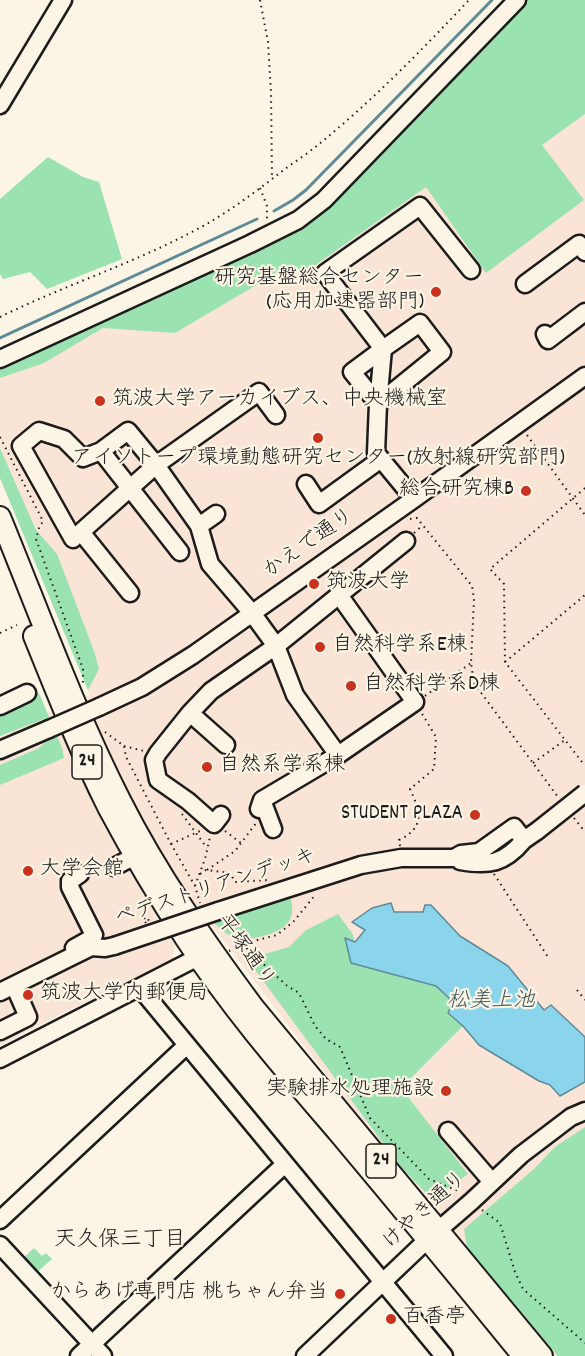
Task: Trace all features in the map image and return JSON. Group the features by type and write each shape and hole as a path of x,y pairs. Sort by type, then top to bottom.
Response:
{"main road":[{"name":"平塚通り","path":"0,517 74,699 117,792 172,891 212,954 244,1018 542,1356"},
{"name":"平塚通り","path":"0,553 61,703 108,806 135,856 212,954"},
{"name":"平塚通り","path":"433,1235 523,1356"}],"street":[{"path":"0,105 63,0"},
{"path":"0,360 298,220 324,200 517,0"},
{"path":"414,499 376,453 383,349 326,273 420,206 471,270"},
{"path":"525,284 579,244 585,252"},
{"path":"545,334 548,340 585,312"},
{"path":"420,323 442,351 378,404 352,372 420,323"},
{"name":"かえで通り","path":"0,750 99,707 168,672 585,376"},
{"path":"73,538 156,465 197,442 227,421 259,392 276,415"},
{"path":"130,593 73,538 21,446 39,431 64,439 83,458 101,451 128,431 156,465 199,526 210,564 276,645 294,695 338,755"},
{"path":"101,451 180,552"},
{"path":"306,484 319,504 381,459"},
{"path":"199,526 216,514"},
{"path":"218,820 158,780 154,760 158,753 190,713 211,692 339,595 371,580 406,541"},
{"path":"273,829 262,807 415,702 339,595"},
{"path":"0,706 27,693"},
{"path":"190,713 226,745"},
{"path":"487,864 501,860 585,794"},
{"name":"ペデストリアンデッキ","path":"454,858 461,854 479,852 514,827 530,836"},
{"path":"114,867 135,856"},
{"name":"ペデストリアンデッキ","path":"5,987 68,955 91,947 114,946 361,865 401,858 454,858 487,864"},
{"path":"68,955 94,935 70,887 70,880 80,874"},
{"path":"0,1059 212,954"},
{"path":"0,1031 28,1017 5,987"},
{"path":"140,988 444,1356"},
{"path":"0,1220 187,1045"},
{"name":"けやき通り","path":"305,1356 521,1155 571,1117 585,1111"},
{"path":"448,1131 492,1182"},
{"path":"79,1356 98,1350 285,1164"},
{"path":"0,1245 98,1350"}],"path":[{"path":"260,0 268,42 272,179"},
{"path":"0,317 163,246 204,225 260,188 317,146 414,58 469,0"},
{"path":"260,188 267,206 267,224"},
{"path":"526,433 585,515"},
{"path":"582,762 505,662 504,584 490,569 585,488"},
{"path":"408,519 417,518 472,586 474,599 471,663 474,683 558,797"},
{"path":"505,662 585,595"},
{"path":"0,633 18,625"},
{"path":"401,858 399,840 409,836 419,816 418,807 410,789 434,769 436,737 415,702 471,663"},
{"path":"532,763 565,740"},
{"path":"124,746 158,753"},
{"path":"188,801 182,814 207,848 195,886"},
{"path":"200,874 235,851 262,807"},
{"path":"574,818 585,832"},
{"path":"218,820 241,843"},
{"path":"171,844 194,833"},
{"path":"487,864 548,957"},
{"path":"206,870 230,873 235,882 268,880"},
{"path":"212,954 277,935 294,921 326,882 324,877"},
{"path":"242,944 286,985 299,993 315,1026 326,1039 340,1047 370,1118 429,1179 464,1193"},
{"path":"577,990 585,1000"},
{"path":"477,1206 500,1223 515,1272 523,1288 585,1343"}],"shaded area":[{"name":"筑波大学","path":"527,0 585,0 585,1356 555,1356 401,1173 211,924 174,947 173,958 0,1045 0,733 90,695 0,478 0,366 325,208"}],"green space":[{"path":"527,0 585,0 585,114 542,145 584,200 486,273 426,187 303,274 292,264 175,333 103,328 44,363 0,378 0,366 325,208"},
{"path":"48,157 83,177 99,182 122,259 47,289 30,272 3,279 0,274 0,199"},
{"path":"0,448 36,530 57,554 94,651 99,669 88,690 0,478"},
{"path":"39,693 64,758 0,785 0,765 39,748 53,739 44,719 0,736 0,711"},
{"path":"290,894 292,914 289,921 271,934 242,941 227,934 209,919"},
{"path":"338,914 352,933 355,942 345,939 351,963 436,986 449,998 451,1006 449,1013 463,1026 401,1088 468,1174 432,1199 400,1166 247,959 289,947 306,930"},
{"path":"585,1127 585,1356 558,1356 467,1247 464,1229 534,1169 555,1147"},
{"path":"34,1248 42,1256 46,1253 52,1259 35,1274 21,1260"}],"water":[{"name":"松美上池","path":"391,903 394,912 423,912 425,905 431,905 460,936 508,966 544,1010 551,1005 585,1037 585,1082 560,1096 550,1085 539,1081 479,1045 448,1013 451,1006 449,998 436,986 351,963 345,938 355,942 365,930 352,922 372,908"}],"waterway":[{"path":"274,211 306,190 492,0"},
{"path":"0,338 257,219"}],"place":[{"name":"研究基盤総合センター (応用加速器部門)","path":"436,292"},
{"name":"筑波大学アーカイブス、中央機械室","path":"100,401"},
{"name":"アイソトープ環境動態研究センター(放射線研究部門)","path":"318,438"},
{"name":"総合研究棟B","path":"526,491"},
{"name":"筑波大学","path":"314,584"},
{"name":"自然科学系E棟","path":"320,647"},
{"name":"自然科学系D棟","path":"351,686"},
{"name":"自然系学系棟","path":"207,767"},
{"name":"STUDENT PLAZA","path":"475,815"},
{"name":"大学会館","path":"28,871"},
{"name":"筑波大学内郵便局","path":"28,995"},
{"name":"実験排水処理施設","path":"446,1091"},
{"name":"からあげ専門店 桃ちゃん弁当","path":"340,1294"},
{"name":"百香亭","path":"391,1319"}],"district":[{"name":"天久保三丁目","path":"120,1242"}]}
